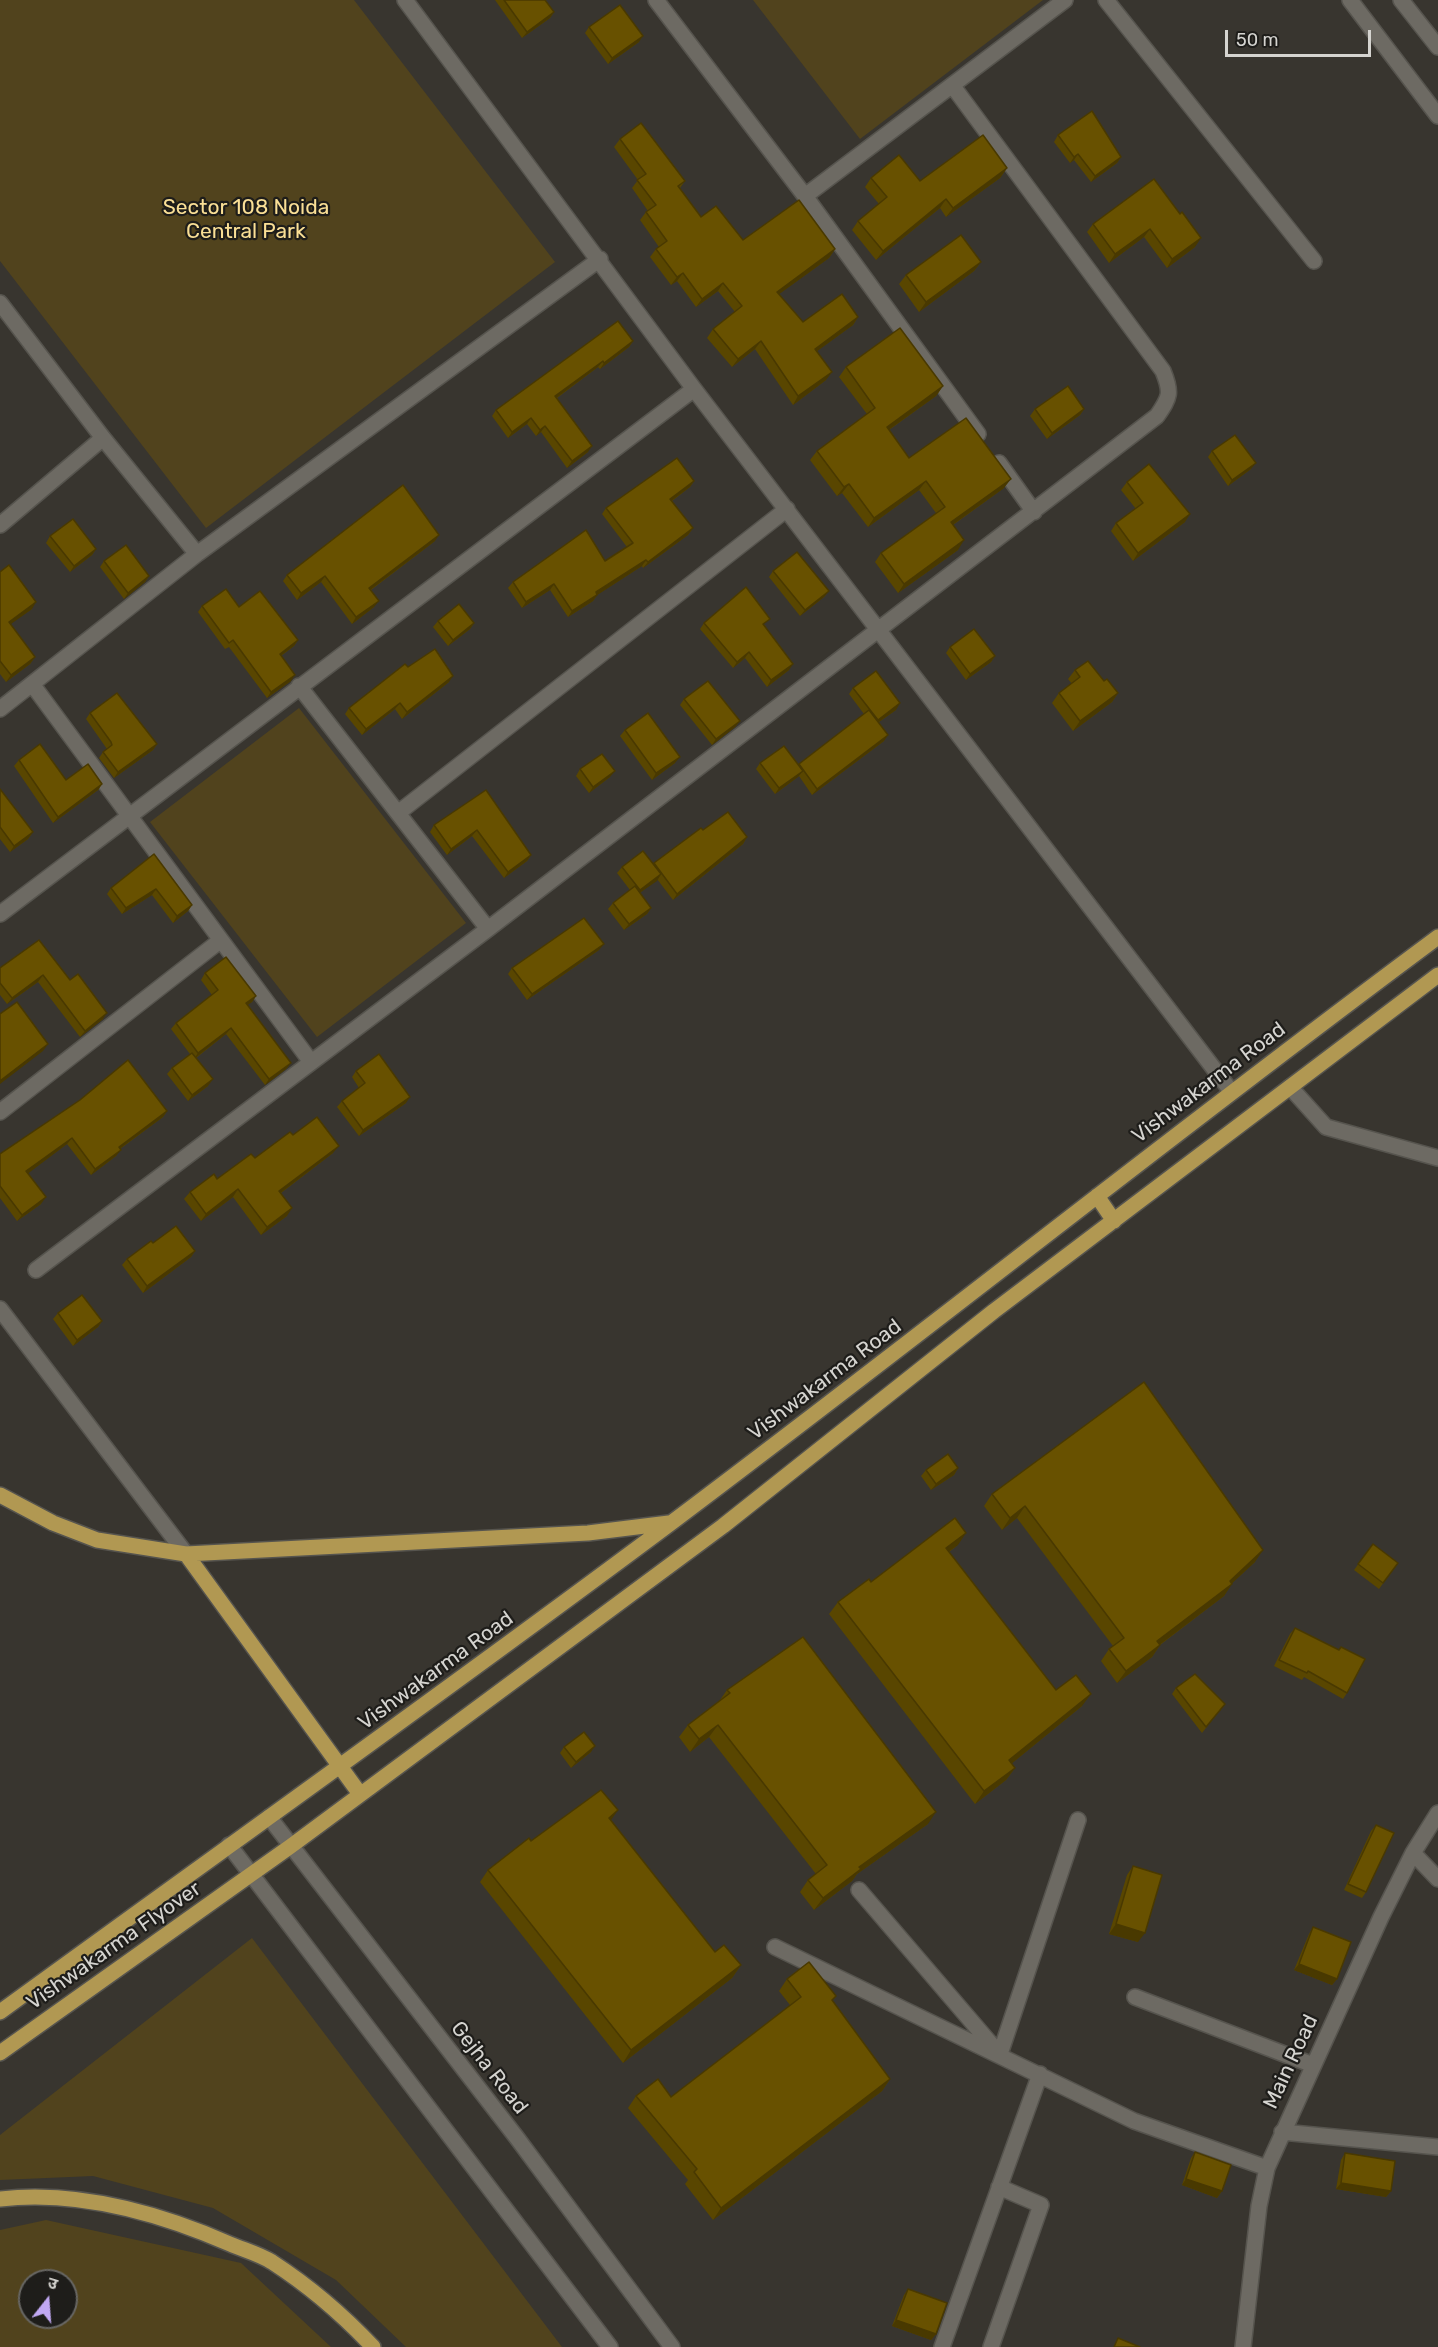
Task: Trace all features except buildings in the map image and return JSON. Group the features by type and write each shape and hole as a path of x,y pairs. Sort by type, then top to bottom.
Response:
{"main road":[{"name":"Vishwakarma Road","path":"229,1845 342,1766 671,1523 1231,1091 1438,937"},
{"path":"252,1874 723,1526 985,1319 1438,975"},
{"path":"1097,1196 1114,1221"},
{"path":"0,1495 53,1523 87,1537 186,1554 565,1534 671,1523"},
{"path":"186,1554 342,1766 360,1794"},
{"name":"Vishwakarma Flyover","path":"0,2012 229,1845"},
{"name":"Vishwakarma Flyover","path":"0,2053 252,1874"},
{"path":"0,2199 26,2196 105,2204 189,2226 270,2261 341,2313 373,2347"}],"street":[{"path":"405,0 600,259 694,389 1231,1091"},
{"path":"656,0 805,196 1034,512"},
{"path":"805,196 1065,0"},
{"path":"1106,0 1314,261"},
{"path":"1350,0 1438,116"},
{"path":"1401,0 1433,29 1438,47"},
{"path":"36,1270 488,929 1157,416 1168,400 1169,386 1156,362 952,85"},
{"path":"0,709 197,554 600,259"},
{"path":"0,303 103,438 197,554"},
{"path":"0,914 694,389"},
{"path":"0,525 103,438"},
{"path":"398,813 787,509"},
{"path":"32,684 311,1062"},
{"path":"299,686 488,929"},
{"path":"0,1112 221,940"},
{"path":"1290,1088 1326,1127 1438,1158"},
{"path":"0,1310 186,1554"},
{"name":"Main Road","path":"1243,2347 1259,2206 1267,2168 1413,1853 1438,1813"},
{"name":"Gejha Road","path":"269,1817 518,2138 672,2347"},
{"path":"1000,2055 1078,1820"},
{"path":"229,1845 610,2347"},
{"path":"1413,1853 1438,1879"},
{"path":"859,1890 1000,2055"},
{"path":"775,1947 1134,2121 1267,2168"},
{"path":"1135,1997 1313,2065"},
{"path":"942,2347 1040,2074"},
{"path":"1282,2132 1438,2147"},
{"path":"991,2347 1041,2205 999,2187"}],"green space":[{"name":"Sector 108 Noida Central Park","path":"0,0 354,0 555,262 206,528 0,261"},
{"path":"753,0 1043,0 860,139"},
{"path":"299,708 466,923 317,1037 150,822"},
{"path":"252,1938 562,2347 406,2347 336,2280 213,2208 93,2176 0,2180 0,2135"},
{"path":"46,2220 241,2263 331,2347 0,2347 0,2230"}]}
